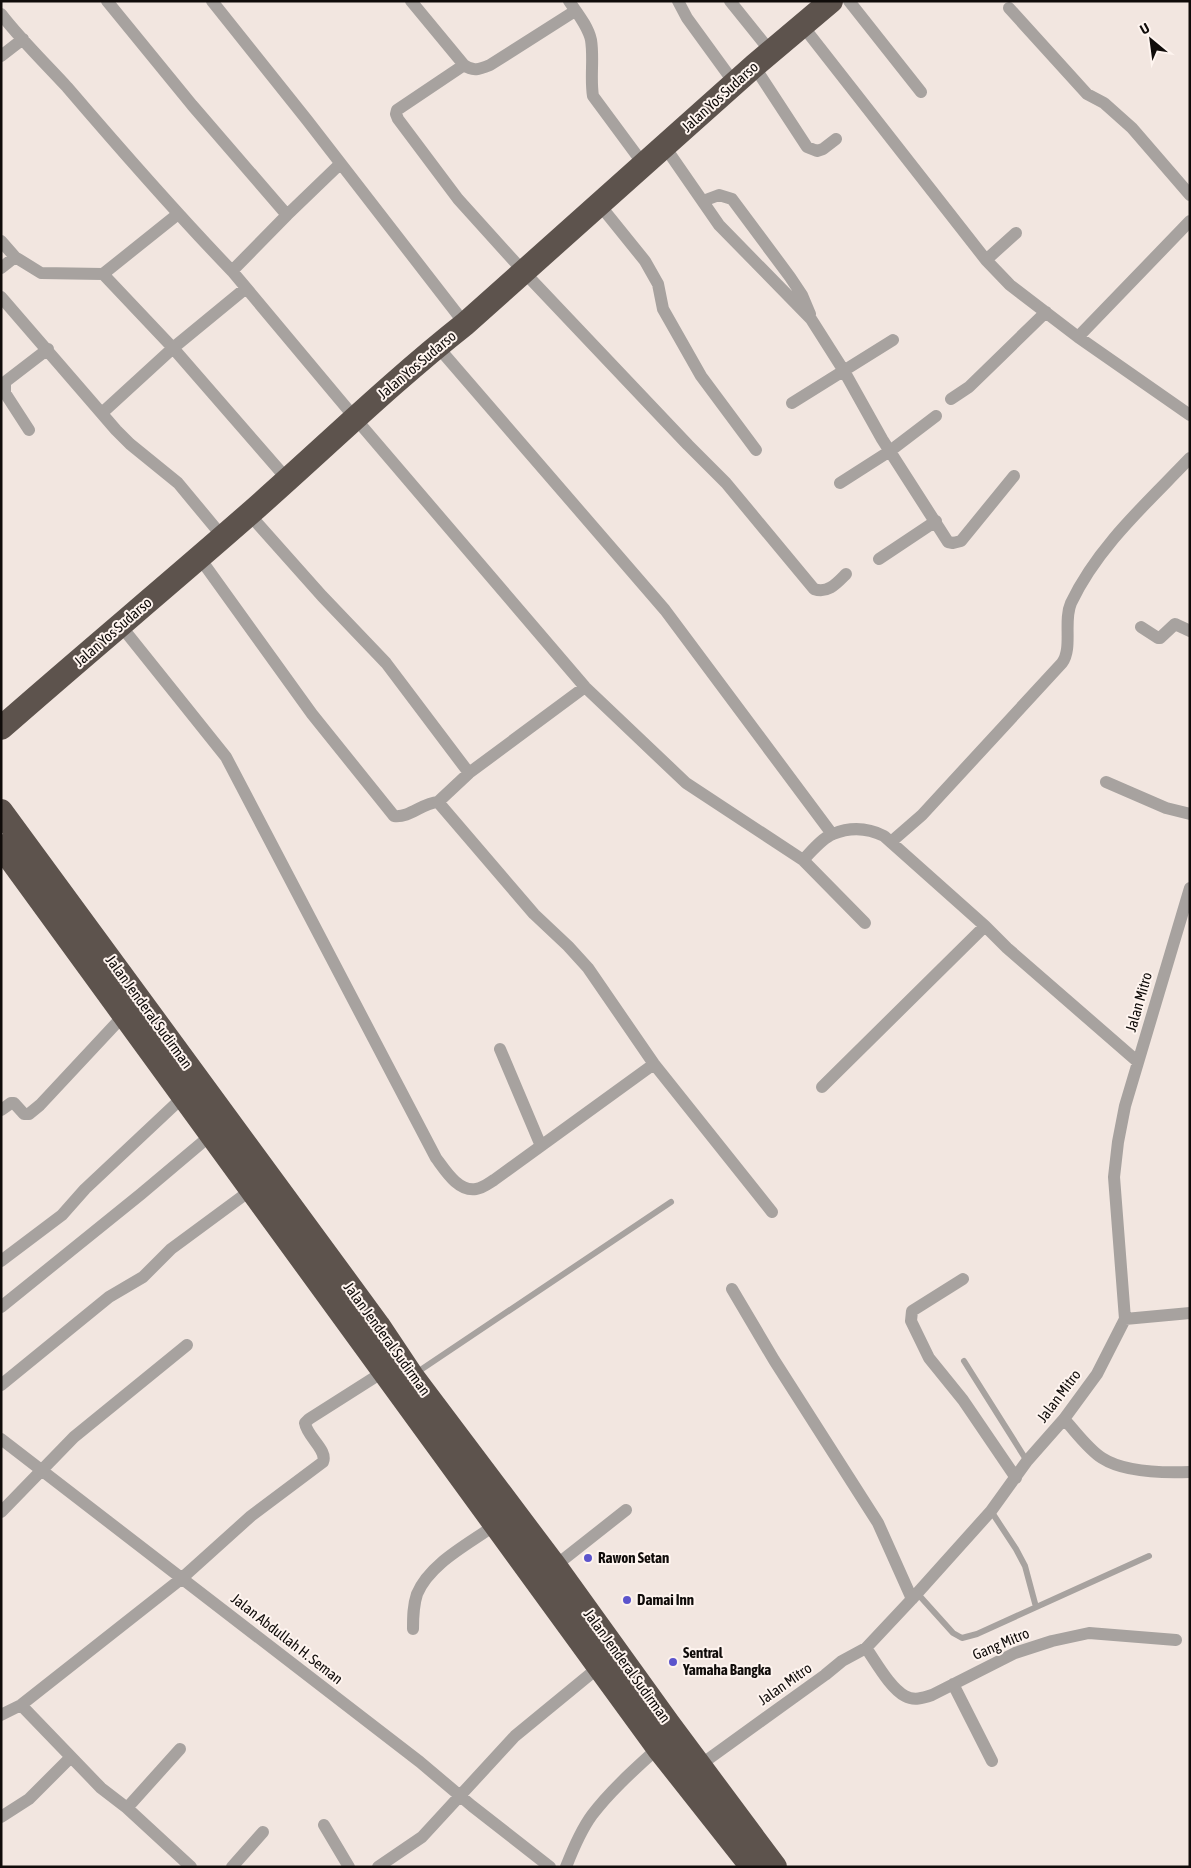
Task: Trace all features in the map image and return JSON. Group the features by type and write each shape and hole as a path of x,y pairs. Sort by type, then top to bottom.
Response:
{"highway":[{"name":"Jalan Yos Sudarso","path":"1,728 249,514 762,59 831,1"},
{"name":"Jalan Jenderal Sudirman","path":"1,811 338,1289 383,1372 658,1748 691,1772 775,1867"},
{"name":"Jalan Jenderal Sudirman","path":"1,846 125,1014 251,1190 412,1376 555,1566 668,1723 691,1772 752,1867"}],"street":[{"path":"107,1 287,215"},
{"path":"212,1 465,324"},
{"path":"411,1 464,66 471,70 490,65 572,6 591,41 591,83 593,96 644,165"},
{"path":"678,1 687,18 735,84"},
{"path":"730,1 807,146 817,151 823,149 836,139"},
{"path":"849,1 921,92"},
{"path":"1009,8 1087,94 1104,103 1132,128 1190,195"},
{"path":"1,14 178,214 232,271 585,687 686,783 803,860 865,922"},
{"path":"802,26 986,260 1010,285 1078,337 1190,415"},
{"path":"1,56 22,39"},
{"path":"464,66 402,106 397,110 396,114 458,199 523,271 726,483 814,589 820,591 833,587 846,574"},
{"path":"665,147 719,225 811,320 844,371 890,451 948,542 961,541 1014,476"},
{"path":"232,271 340,164"},
{"path":"703,201 719,195 732,200 802,295 811,320"},
{"path":"599,204 645,260 658,284 663,309 701,376 756,450"},
{"path":"1,241 15,257 41,273 103,274 178,214"},
{"path":"1078,337 1190,221"},
{"path":"986,260 1016,233"},
{"path":"1,268 15,257"},
{"path":"103,274 173,348 287,479"},
{"path":"102,414 173,348 246,288"},
{"path":"1,297 48,349 102,414 130,444 178,483 222,536"},
{"path":"951,399 969,387 1046,312"},
{"path":"792,403 892,340"},
{"path":"437,346 665,610 832,834"},
{"path":"29,430 5,393 5,382 48,349"},
{"path":"840,483 890,451 936,416"},
{"path":"891,842 922,815 1062,663 1066,654 1068,611 1090,572 1110,543 1190,458"},
{"path":"249,514 322,596 386,663 469,773"},
{"path":"879,560 936,521"},
{"path":"199,557 312,714 392,815 398,817 430,802 438,802 469,773 585,687"},
{"path":"1141,627 1160,638 1175,624 1190,631"},
{"path":"121,626 226,757 436,1158 453,1180 468,1189 480,1188 654,1064"},
{"path":"1106,782 1166,808 1190,814"},
{"path":"438,802 534,914 588,968 654,1064 772,1212"},
{"path":"803,860 832,834 859,828 878,833 891,842 1007,948 1138,1062"},
{"name":"Jalan Mitro","path":"691,1772 842,1661 866,1648 991,1511 1027,1461 1064,1419 1097,1374 1125,1319 1114,1177 1118,1142 1138,1062 1190,888"},
{"path":"822,1087 984,926"},
{"path":"1,1110 10,1103 14,1104 24,1114 29,1114 40,1105 125,1014"},
{"path":"500,1049 540,1146"},
{"path":"1,1262 62,1215 85,1190 183,1097"},
{"path":"1,1307 211,1135"},
{"path":"1,1385 109,1297 143,1277 171,1249 251,1190"},
{"path":"963,1279 912,1310 911,1321 929,1358 963,1400 1016,1478"},
{"path":"732,1289 774,1360 878,1523 915,1596"},
{"path":"1125,1319 1190,1313"},
{"path":"1,1512 74,1437 187,1345"},
{"path":"1,1715 21,1705 181,1578 251,1516 322,1462 324,1458 323,1453 306,1428 305,1423 308,1418 383,1372"},
{"path":"1064,1419 1102,1458 1118,1466 1143,1470 1190,1472"},
{"name":"Jalan Abdullah H. Seman","path":"1,1439 461,1795 472,1806 550,1867"},
{"path":"555,1566 626,1510"},
{"path":"414,1629 413,1612 418,1594 429,1576 446,1560 495,1525"},
{"name":"Gang Mitro","path":"866,1648 891,1683 905,1696 922,1698 1015,1653 1088,1632 1176,1640"},
{"path":"378,1867 422,1837 515,1736 599,1667"},
{"path":"953,1684 992,1761"},
{"path":"21,1705 101,1788 127,1808 191,1867"},
{"path":"566,1867 577,1840 592,1815 610,1794 658,1748"},
{"path":"127,1808 180,1749"},
{"path":"1,1817 29,1799 71,1757"},
{"path":"324,1825 349,1867"},
{"path":"232,1867 263,1832"}],"lane":[{"path":"412,1376 671,1202"},
{"path":"964,1361 1027,1461"},
{"path":"991,1511 1016,1548 1025,1566 1036,1607"},
{"path":"915,1596 952,1633 962,1638 977,1634 1149,1556"}],"place":[{"name":"Rawon Setan","path":"588,1558"},
{"name":"Damai Inn","path":"627,1600"},
{"name":"Sentral Yamaha Bangka","path":"673,1662"}]}
